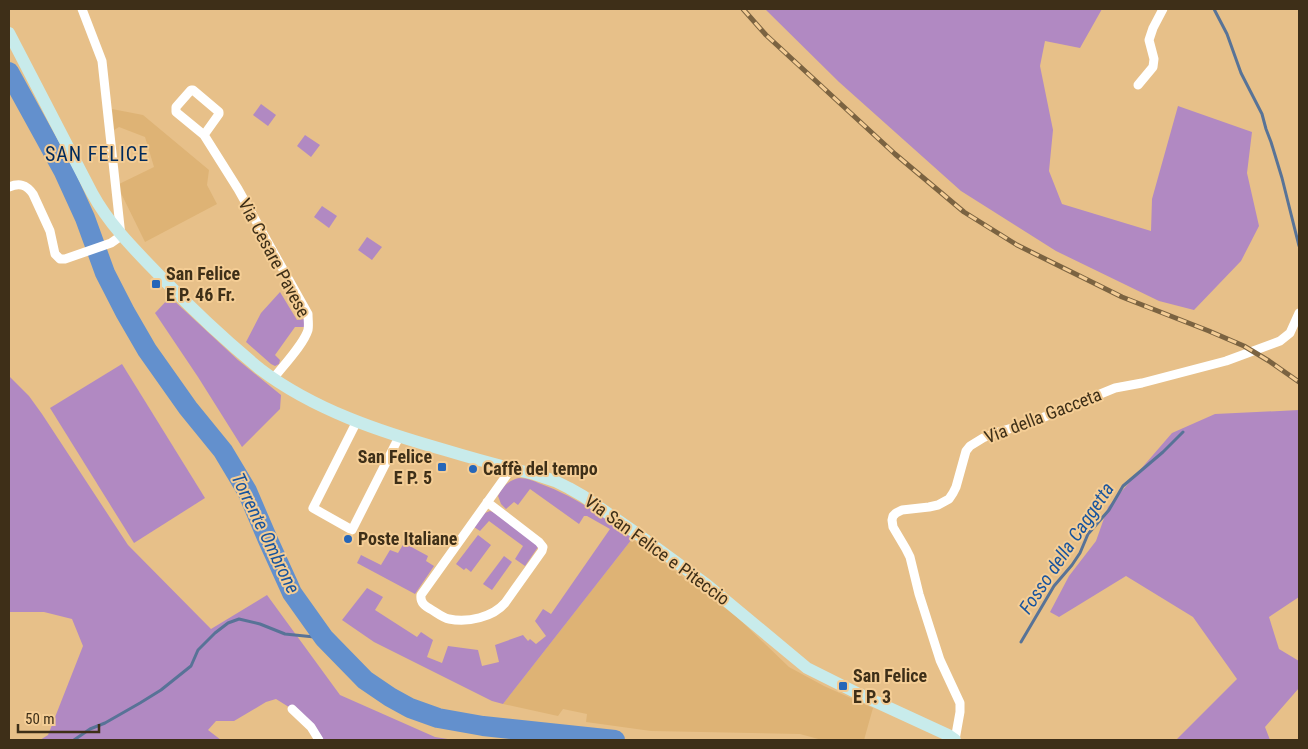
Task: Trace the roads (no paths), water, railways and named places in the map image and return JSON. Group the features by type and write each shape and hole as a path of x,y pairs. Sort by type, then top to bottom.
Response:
{"street":[{"path":"9,187 21,184 30,189 50,231 56,256 60,259 65,259 116,239 102,61 82,9"},
{"path":"1138,86 1153,67 1154,59 1149,40 1163,9"},
{"name":"Via San Felice e Piteccio","path":"9,33 116,239 272,378 297,393 357,421 399,437 555,481 583,496 706,584 806,668 955,740"},
{"name":"Via Cesare Pavese","path":"204,136 219,112 191,90 176,109 176,112 204,136 238,189 308,314 309,324 307,332 297,348 272,378"},
{"name":"Via della Gacceta","path":"955,740 960,703 940,660 919,594 910,557 892,527 893,516 902,510 929,507 949,499 956,487 966,451 970,446 983,438 1032,422 1115,388 1142,383 1226,361 1280,341 1290,333 1299,313"},
{"path":"357,421 313,508 352,530 399,437"},
{"path":"487,502 539,542 543,547 542,551 498,609 481,617 468,620 446,618 424,604 421,598 422,595 510,469"},
{"path":"292,709 311,727 319,740"}],"waterway":[{"path":"1214,9 1227,34 1241,73 1262,114 1282,178 1299,246"},
{"name":"Torrente Ombrone","path":"9,72 64,172 85,218 105,273 125,312 147,350 188,408 223,451 247,491 292,593 324,638 365,680 410,708 438,718 483,726 615,740"},
{"name":"Fosso della Caggetta","path":"1021,642 1054,586 1072,565 1080,553 1088,534 1109,510 1123,486 1183,432"},
{"path":"74,740 90,729 105,723 161,690 191,666 198,650 228,623 239,619 260,624 285,634 324,638"},
{"path":"528,740 530,731"}],"railway":[{"path":"743,9 766,35 895,154 964,212 1017,245 1122,297 1244,346 1299,382"}],"place":[{"name":"San Felice E P. 46 Fr.","path":"156,284"},
{"name":"San Felice E P. 5","path":"442,467"},
{"name":"Caffè del tempo","path":"473,469"},
{"name":"Poste Italiane","path":"348,539"},
{"name":"San Felice E P. 3","path":"843,686"}],"district":[{"name":"SAN FELICE","path":"97,154"}]}
